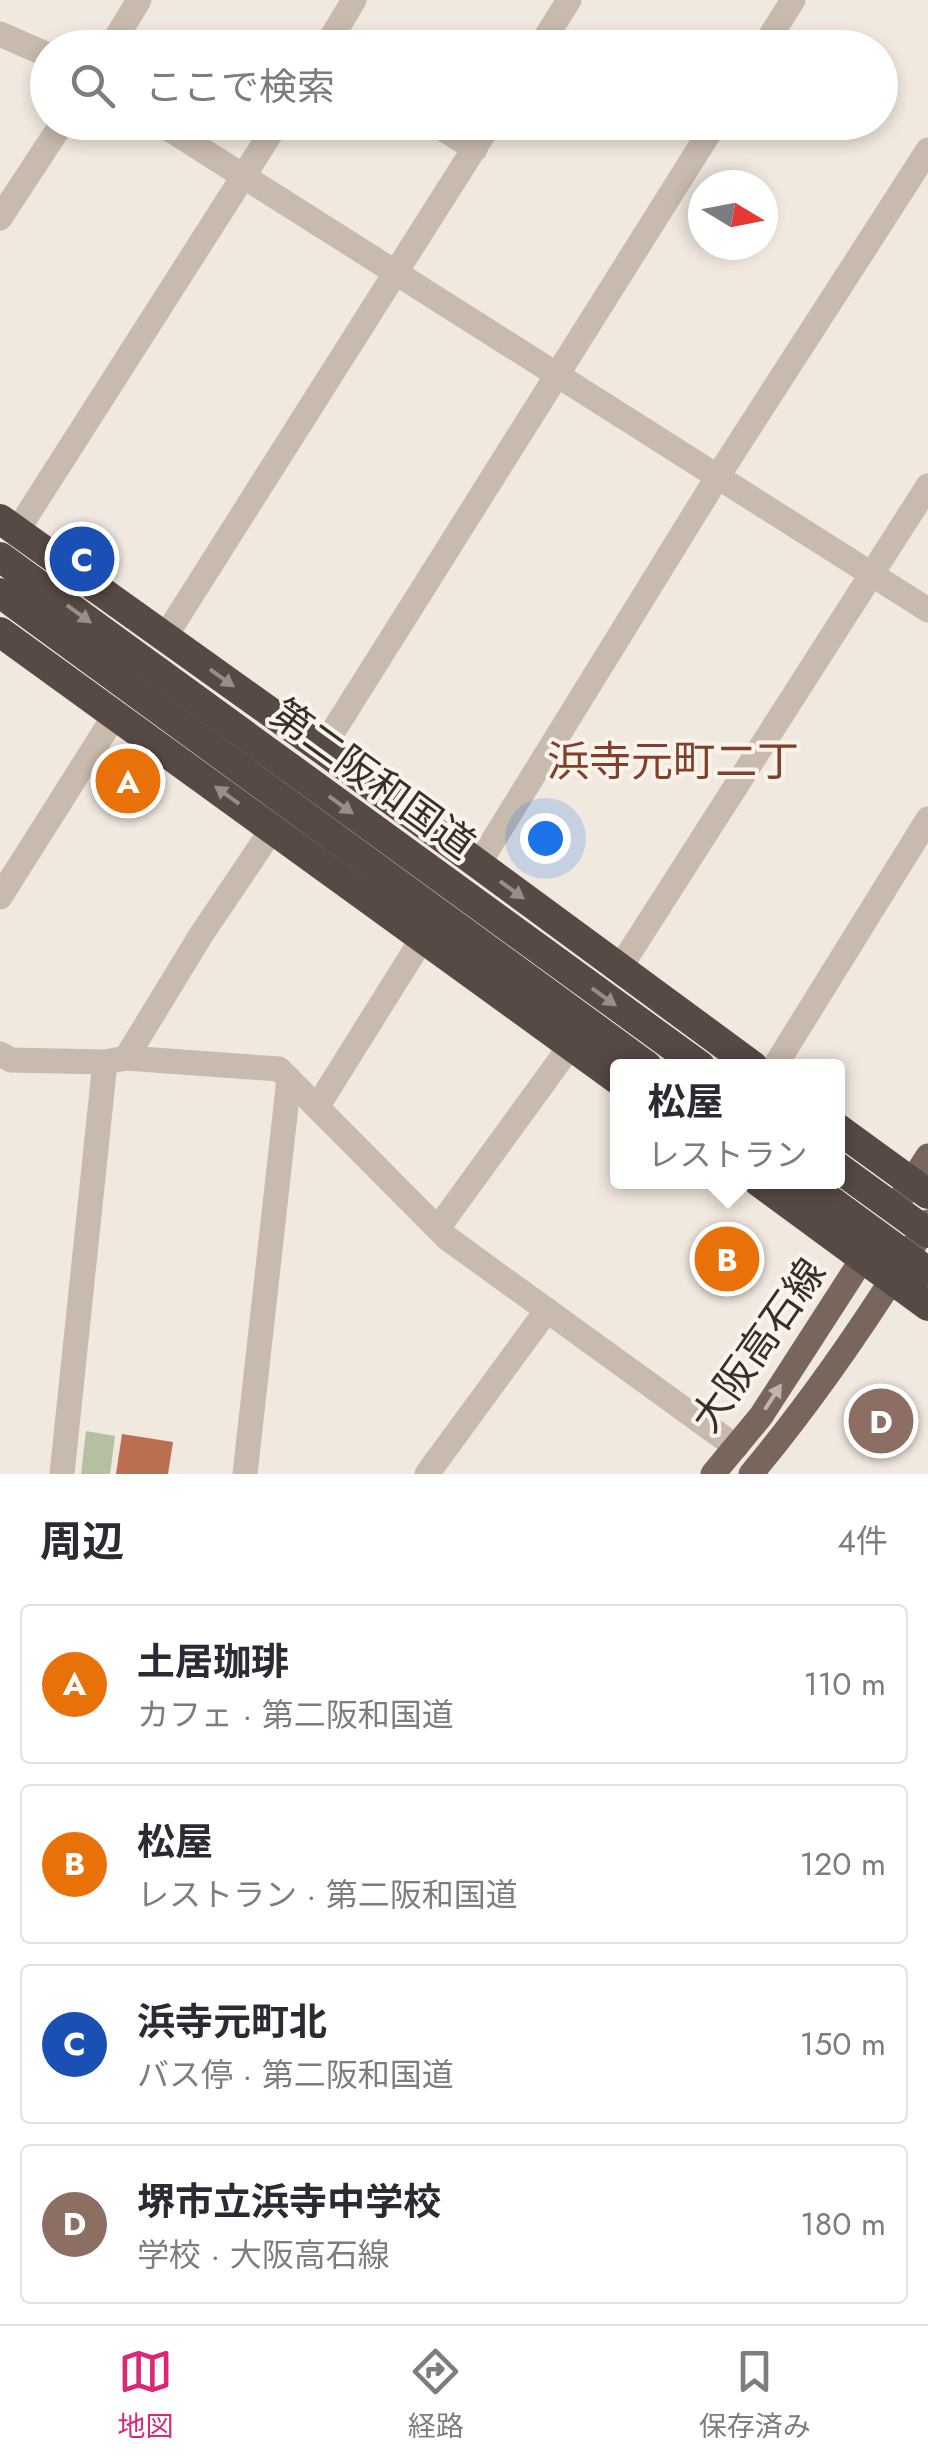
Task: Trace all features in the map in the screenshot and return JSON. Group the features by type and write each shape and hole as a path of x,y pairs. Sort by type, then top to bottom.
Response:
{"highway":[{"path":"6,536 165,637 743,1059"},
{"name":"第二阪和国道","path":"6,536 691,1059"},
{"name":"第二阪和国道","path":"0,593 638,1059"},
{"path":"0,632 610,1074"},
{"path":"845,1133 922,1177"},
{"path":"845,1172 928,1233"},
{"path":"769,1189 928,1306"},
{"path":"815,1189 928,1272"}],"main road":[{"name":"大阪高石線","path":"713,1474 761,1416 922,1177"},
{"name":"大阪高石線","path":"751,1474 784,1434 893,1280 928,1222"}],"street":[{"path":"121,30 139,0"},
{"path":"336,30 354,0"},
{"path":"550,30 569,0"},
{"path":"774,30 793,0"},
{"path":"0,34 30,47"},
{"path":"0,218 51,140"},
{"path":"187,140 928,610"},
{"path":"6,536 267,140"},
{"path":"460,140 474,149"},
{"path":"165,637 480,140"},
{"path":"322,749 705,140"},
{"path":"478,866 718,476 928,150"},
{"path":"619,970 928,486"},
{"path":"0,897 114,715"},
{"path":"779,1059 928,819"},
{"path":"62,1474 115,1060 273,828"},
{"path":"317,1107 422,939"},
{"path":"438,1228 571,1045"},
{"path":"0,1054 11,1060 115,1060 279,1069 438,1228 736,1447"},
{"path":"246,1474 289,1079"},
{"path":"427,1474 547,1310"}],"green space":[{"path":"86,1431 115,1436 110,1474 81,1474"}],"building":[{"path":"122,1434 173,1442 168,1474 116,1474"}],"place":[{"name":"浜寺元町北","path":"82,559"},
{"name":"土居珈琲","path":"128,781"},
{"name":"松屋","path":"727,1259"},
{"name":"堺市立浜寺中学校","path":"881,1421"}],"district":[{"name":"浜寺元町二丁","path":"673,761"}]}
